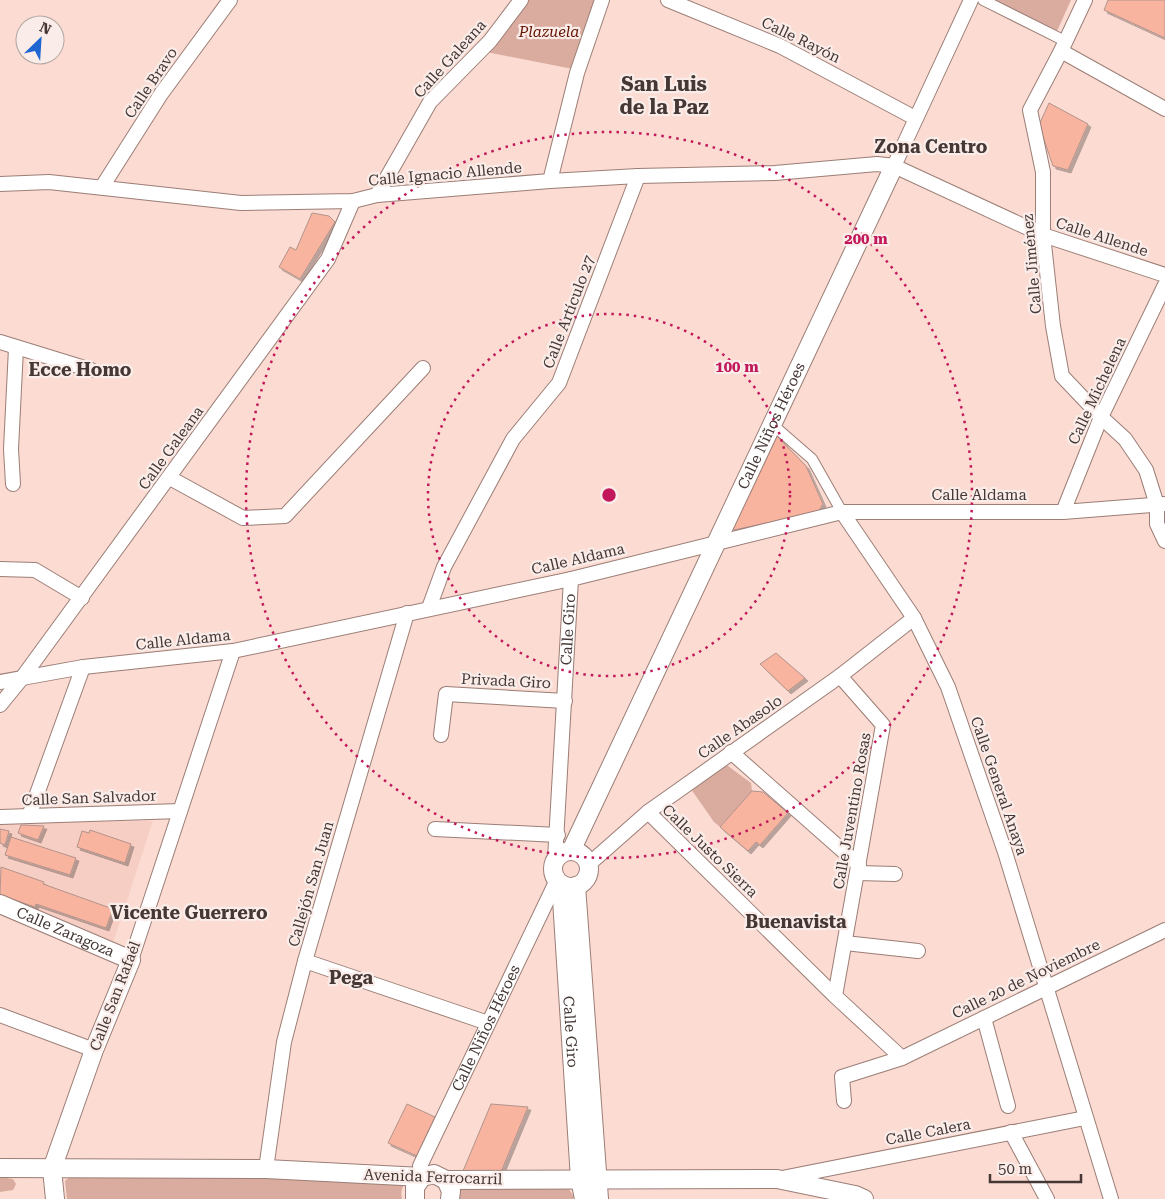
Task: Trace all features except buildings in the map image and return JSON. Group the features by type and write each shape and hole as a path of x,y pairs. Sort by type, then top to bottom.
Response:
{"street":[{"name":"Calle Bravo","path":"102,187 161,94 230,0"},
{"name":"Calle Galeana","path":"377,195 430,102 490,41 520,0"},
{"path":"550,181 577,73 602,0"},
{"name":"Calle Rayón","path":"668,0 780,46 916,118"},
{"name":"Calle Niños Héroes","path":"571,851 773,425 971,0"},
{"path":"983,0 1165,108"},
{"name":"Calle Jiménez","path":"1085,0 1030,110 1042,172 1043,235 1053,326 1062,376 1101,417 1126,439 1146,470 1162,508 1157,524 1165,541"},
{"name":"Calle Ignacio Allende","path":"0,184 48,182 241,203 353,201 377,195 550,181 638,176 775,173 877,164 894,166"},
{"name":"Calle Allende","path":"894,166 1043,235 1165,275"},
{"name":"Calle Artículo 27","path":"430,608 444,567 513,439 559,384 638,176"},
{"name":"Calle Galeana","path":"0,705 82,598 328,259 353,201"},
{"name":"Calle Michelena","path":"1063,512 1101,417 1165,285"},
{"path":"0,342 91,370"},
{"path":"13,484 5,449 16,348"},
{"path":"170,478 243,518 285,516 423,368"},
{"name":"Calle General Anaya","path":"773,425 812,458 842,512 914,618 948,687 1005,852 1111,1199"},
{"name":"Calle Aldama","path":"0,682 83,667 233,651 571,578 842,512 1063,512 1162,508"},
{"path":"0,569 35,570 82,598"},
{"name":"Calle Giro","path":"555,860 558,835 571,578"},
{"name":"Callejón San Juan","path":"266,1170 284,1042 305,961 407,613"},
{"name":"Calle Abasolo","path":"588,865 648,812 840,676 914,618"},
{"name":"Calle San Rafaél","path":"55,1199 52,1169 94,1050 131,960 233,651"},
{"path":"29,816 83,667"},
{"name":"Calle Juventino Rosas","path":"835,996 883,724 840,676"},
{"name":"Privada Giro","path":"442,735 446,694 565,701"},
{"path":"731,752 858,869 895,874"},
{"name":"Calle San Salvador","path":"0,817 180,810"},
{"name":"Calle Justo Sierra","path":"648,812 835,996 902,1058"},
{"path":"435,829 558,835"},
{"path":"571,851 582,856 588,865 588,875 581,884 565,883 553,870 555,860 560,855 571,851"},
{"name":"Calle Niños Héroes","path":"422,1178 420,1166 488,1024 565,883"},
{"name":"Calle Giro","path":"565,883 588,1179"},
{"name":"Calle Zaragoza","path":"0,904 131,960"},
{"name":"Calle 20 de Noviembre","path":"844,1101 842,1077 902,1058 1165,930"},
{"path":"845,943 918,951"},
{"path":"305,961 488,1024"},
{"path":"0,1015 94,1050"},
{"path":"984,1018 1008,1106"},
{"name":"Calle Calera","path":"777,1179 1085,1118"},
{"path":"1011,1132 1047,1199"},
{"name":"Avenida Ferrocarril","path":"0,1168 266,1170 422,1178 434,1174 446,1180 777,1179 854,1194 864,1199"},
{"path":"415,1199 415,1187 422,1178"},
{"path":"584,1199 588,1179"},
{"path":"588,1179 598,1199"},
{"path":"446,1180 451,1191 450,1199"}],"shaded area":[{"path":"153,821 112,946 58,924 59,919 0,896 0,823"}],"green space":[{"name":"Plazuela","path":"524,0 595,0 573,69 486,52"},
{"path":"977,0 1071,0 1053,40"},
{"path":"724,763 751,783 752,791 720,827 714,822 691,789"},
{"path":"72,1175 408,1179 402,1188 402,1199 67,1199 65,1181"},
{"path":"0,1177 13,1179 16,1184 13,1190 0,1192"},
{"path":"458,1186 569,1189 574,1197 573,1199 459,1199 460,1191"}],"district":[{"name":"San Luis de la Paz","path":"664,96"},
{"name":"Zona Centro","path":"931,147"},
{"name":"Ecce Homo","path":"80,370"},
{"name":"Vicente Guerrero","path":"189,913"},
{"name":"Buenavista","path":"796,922"},
{"name":"Pega","path":"351,978"}]}
